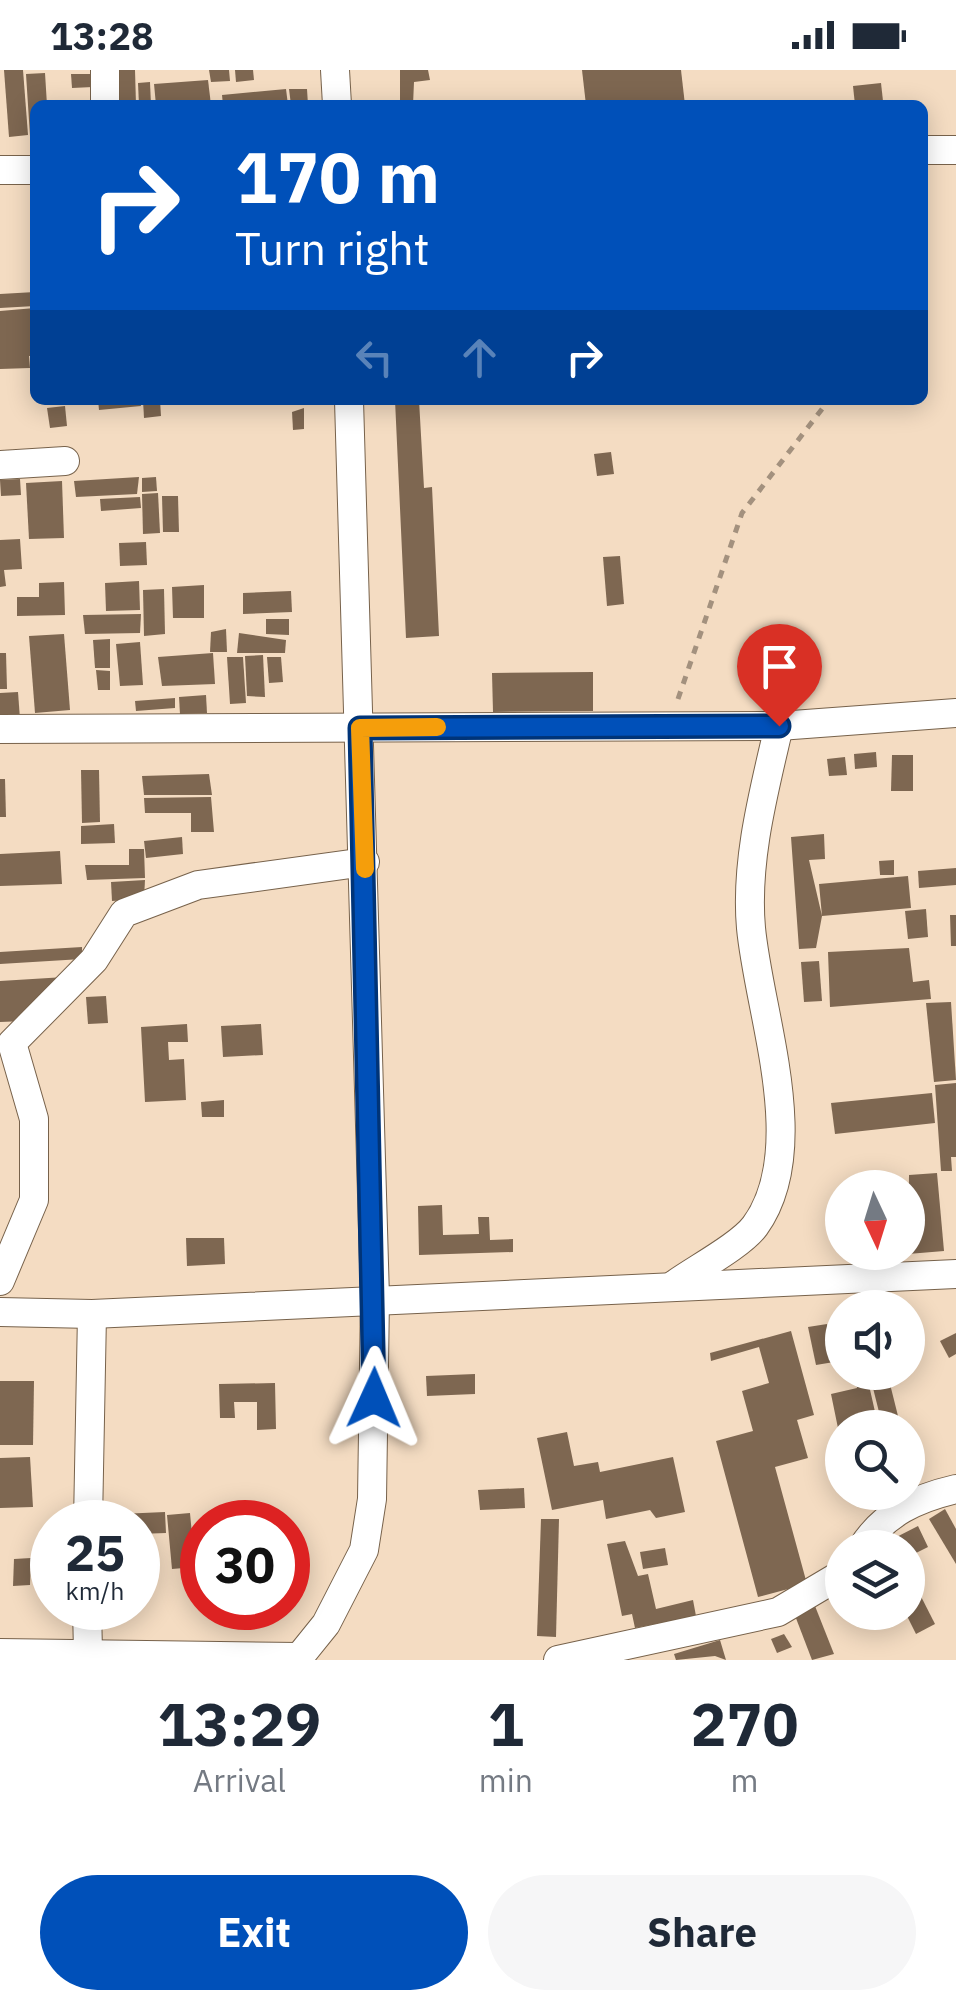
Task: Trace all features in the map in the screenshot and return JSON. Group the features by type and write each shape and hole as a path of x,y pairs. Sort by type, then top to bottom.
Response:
{"street":[{"path":"105,70 105,100"},
{"path":"335,70 337,100"},
{"path":"928,150 956,150"},
{"path":"0,170 30,170"},
{"path":"0,1652 298,1659 326,1624 364,1550 372,1499 375,1298 349,405"},
{"path":"0,465 65,461"},
{"path":"0,730 779,726 956,713"},
{"path":"676,1284 755,1227 778,1168 779,1089 751,926 756,830 779,726"},
{"path":"0,1281 34,1200 34,1119 12,1043 94,960 124,913 198,885 365,862"},
{"path":"0,1312 92,1314 956,1274"},
{"path":"88,1500 92,1314"},
{"path":"873,1530 904,1506 956,1489"},
{"path":"558,1660 778,1612 825,1584"},
{"path":"87,1630 88,1652"}],"path":[{"path":"677,702 742,513 825,405"}],"building":[{"path":"4,70 23,70 28,135 9,137"},
{"path":"116,70 135,70 136,100 118,100"},
{"path":"209,70 229,70 230,81 211,82"},
{"path":"235,70 253,70 254,80 236,82"},
{"path":"400,70 428,70 430,80 414,82 413,100 400,100"},
{"path":"582,70 681,70 684,100 585,100"},
{"path":"45,73 47,100 30,100 30,136 26,74"},
{"path":"71,74 92,74 93,87 72,88"},
{"path":"208,80 210,100 156,100 154,84"},
{"path":"150,82 151,100 139,100 138,83"},
{"path":"881,83 883,100 854,100 853,86"},
{"path":"286,89 287,100 222,100 222,95"},
{"path":"289,89 307,89 308,100 290,100"},
{"path":"30,292 30,306 0,308 0,294"},
{"path":"30,308 30,368 0,369 0,311"},
{"path":"98,405 141,406 99,410"},
{"path":"143,405 160,405 161,416 144,418"},
{"path":"395,405 419,405 424,488 432,487 439,636 406,638"},
{"path":"65,406 67,426 50,428 47,408"},
{"path":"304,408 304,429 293,430 292,412"},
{"path":"611,452 614,474 597,476 594,454"},
{"path":"139,477 137,494 76,497 74,481"},
{"path":"156,477 157,491 142,492 142,478"},
{"path":"20,479 21,495 1,496 0,480"},
{"path":"62,481 64,538 29,539 26,483"},
{"path":"158,493 160,533 143,534 142,494"},
{"path":"162,496 178,496 179,532 163,532"},
{"path":"140,497 141,508 101,511 100,499"},
{"path":"20,539 22,569 4,570 6,586 0,587 0,540"},
{"path":"146,542 147,565 120,566 119,543"},
{"path":"620,556 624,604 607,606 603,557"},
{"path":"139,581 140,610 106,611 105,583"},
{"path":"64,582 65,615 17,616 17,597 39,597 39,583"},
{"path":"204,585 204,618 173,618 172,587"},
{"path":"164,589 165,634 144,636 143,590"},
{"path":"291,591 292,612 243,614 243,593"},
{"path":"141,614 140,633 85,634 83,615"},
{"path":"266,619 289,619 289,635 266,634"},
{"path":"226,629 227,652 210,652 211,632"},
{"path":"239,633 286,640 285,653 237,653"},
{"path":"64,634 70,710 35,713 29,636"},
{"path":"110,639 110,668 95,668 93,640"},
{"path":"140,642 143,685 120,686 116,644"},
{"path":"0,653 6,653 7,689 0,689"},
{"path":"213,653 215,684 162,686 158,657"},
{"path":"263,655 265,697 247,696 245,656"},
{"path":"227,657 243,657 246,703 230,704"},
{"path":"267,657 281,657 283,682 269,683"},
{"path":"96,670 110,671 110,690 98,690"},
{"path":"593,672 593,711 493,712 492,673"},
{"path":"18,692 20,719 0,720 0,693"},
{"path":"206,695 207,713 180,714 179,697"},
{"path":"175,698 175,708 136,711 135,701"},
{"path":"876,752 877,767 855,769 854,754"},
{"path":"892,755 913,755 913,791 891,791"},
{"path":"845,757 847,775 829,776 827,759"},
{"path":"81,770 99,770 100,822 82,823"},
{"path":"209,774 212,795 144,795 142,776"},
{"path":"0,779 5,779 6,817 0,817"},
{"path":"211,797 214,832 191,832 191,813 145,813 144,798"},
{"path":"114,824 115,843 81,844 81,826"},
{"path":"824,834 825,859 809,860 822,916 816,948 799,949 791,837"},
{"path":"182,837 183,854 146,858 144,841"},
{"path":"129,849 144,849 145,878 87,880 85,865 129,865"},
{"path":"60,851 62,884 0,886 0,854"},
{"path":"894,860 894,875 880,875 879,861"},
{"path":"956,868 956,885 919,888 918,871"},
{"path":"908,876 911,908 822,916 819,884"},
{"path":"145,880 144,899 112,901 111,882"},
{"path":"926,909 928,937 908,939 905,911"},
{"path":"950,915 956,915 956,946 951,946"},
{"path":"82,947 82,959 0,964 0,952"},
{"path":"909,948 913,982 929,980 931,999 830,1007 828,952"},
{"path":"819,961 822,1001 804,1002 801,962"},
{"path":"65,977 25,1021 0,1022 0,981"},
{"path":"106,996 108,1023 88,1024 86,997"},
{"path":"951,1002 956,1080 934,1082 926,1003"},
{"path":"187,1024 188,1042 168,1042 169,1060 184,1059 186,1100 145,1102 141,1027"},
{"path":"261,1024 263,1055 223,1057 221,1026"},
{"path":"956,1083 956,1157 951,1157 952,1171 941,1171 935,1085"},
{"path":"932,1093 935,1123 835,1134 831,1103"},
{"path":"224,1100 224,1117 202,1117 201,1102"},
{"path":"937,1173 944,1251 925,1253 925,1174"},
{"path":"442,1205 443,1235 479,1234 478,1217 489,1217 490,1240 513,1239 513,1252 419,1255 418,1206"},
{"path":"186,1238 224,1238 225,1264 187,1266"},
{"path":"825,1324 825,1364 816,1365 808,1327"},
{"path":"791,1331 814,1415 797,1420 808,1458 775,1467 807,1584 758,1597 716,1441 753,1431 742,1391 769,1383 759,1347 711,1361 710,1353"},
{"path":"956,1333 956,1354 949,1358 940,1341"},
{"path":"475,1374 475,1394 427,1396 426,1376"},
{"path":"0,1381 34,1381 33,1445 0,1445"},
{"path":"275,1383 276,1429 257,1430 257,1402 234,1402 235,1418 220,1418 219,1384"},
{"path":"870,1390 875,1410 834,1410 831,1394"},
{"path":"874,1390 892,1390 896,1410 878,1410"},
{"path":"567,1432 574,1466 598,1462 600,1472 673,1457 685,1512 656,1518 650,1510 606,1519 603,1500 552,1510 537,1438"},
{"path":"30,1457 30,1507 0,1508 0,1458"},
{"path":"524,1488 525,1508 480,1510 478,1490"},
{"path":"945,1509 956,1529 956,1564 929,1519"},
{"path":"160,1512 165,1512 166,1533 160,1533"},
{"path":"180,1514 180,1568 172,1569 167,1515"},
{"path":"541,1519 559,1519 556,1637 537,1636"},
{"path":"625,1541 638,1576 648,1574 656,1609 693,1600 696,1616 635,1628 632,1614 622,1616 607,1544"},
{"path":"665,1548 668,1565 643,1569 640,1552"},
{"path":"30,1558 30,1585 13,1586 14,1559"},
{"path":"925,1604 935,1624 925,1629"},
{"path":"815,1606 834,1654 812,1660 794,1613"},
{"path":"784,1634 792,1647 777,1653 771,1639"},
{"path":"720,1640 726,1660 715,1656 676,1660 674,1654"}],"slow traffic":[{"path":"365,869 360,728 437,727"}],"route":[{"path":"374,1398 375,1298 360,728 779,726"}]}
